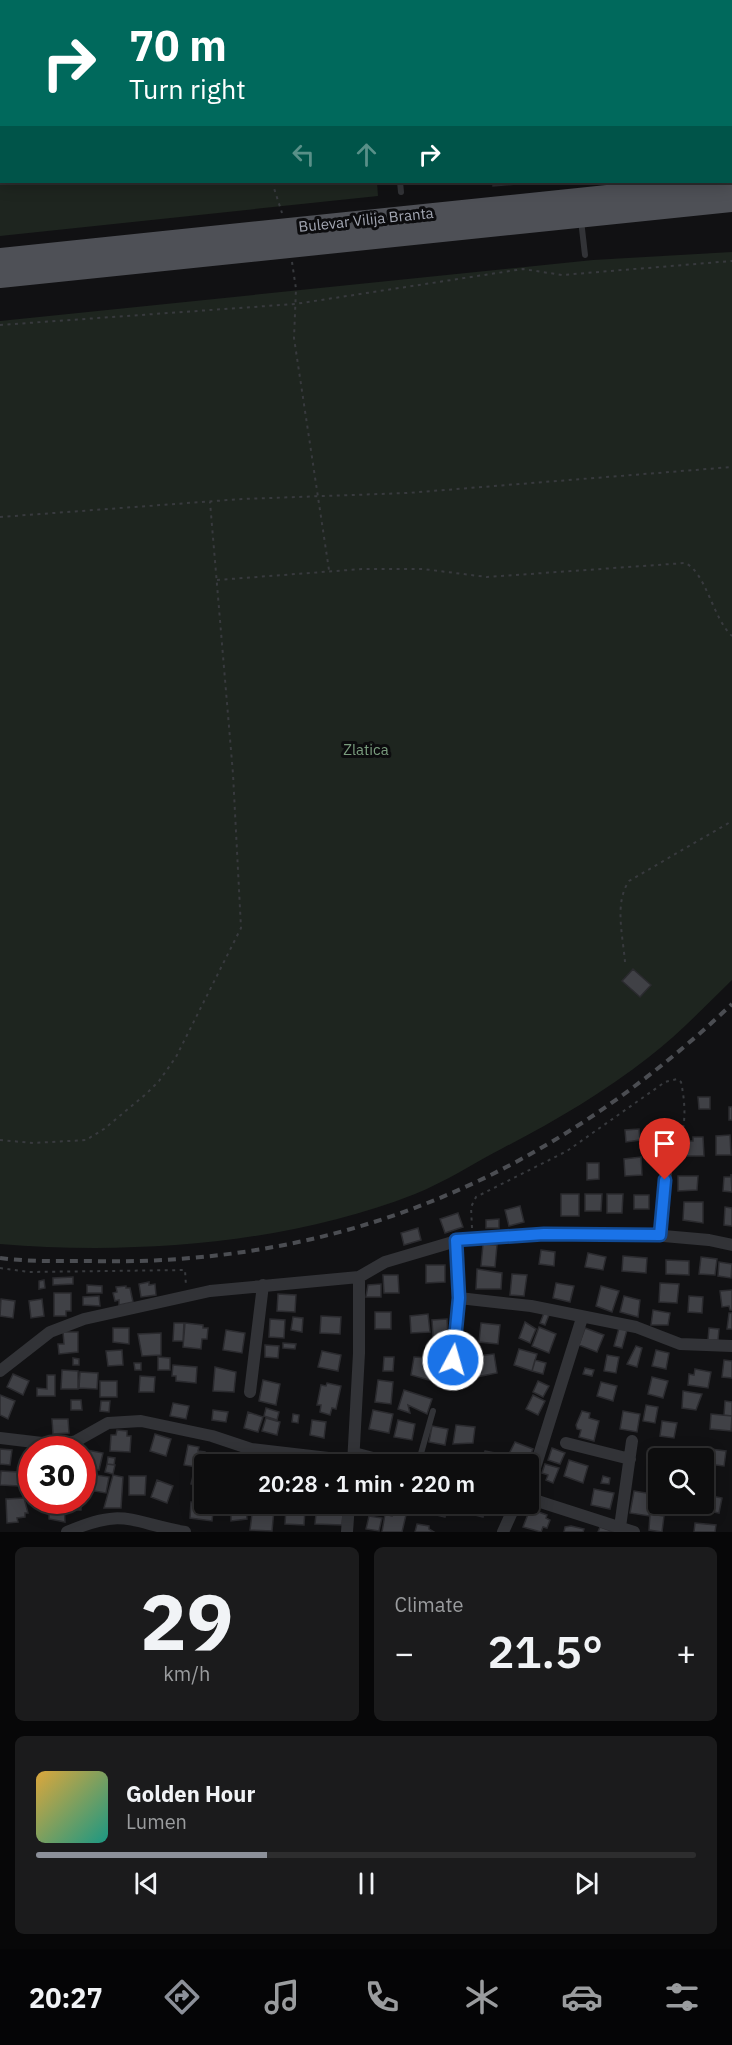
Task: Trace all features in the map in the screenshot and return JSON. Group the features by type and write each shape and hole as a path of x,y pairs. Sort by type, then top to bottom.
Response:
{"main road":[{"name":"Bulevar Vilija Branta","path":"0,258 722,183"},
{"name":"Bulevar Vilija Branta","path":"0,278 732,202"}],"street":[{"path":"660,1235 667,1162"},
{"path":"0,1371 50,1332 66,1325 187,1295 263,1285 359,1277 385,1262 456,1240 544,1234 660,1235 732,1245"},
{"path":"451,1382 459,1298 456,1240"},
{"path":"354,1454 359,1277"},
{"path":"250,1392 263,1285"},
{"path":"459,1298 531,1306 636,1327 680,1344 732,1346"},
{"path":"539,1455 582,1318"},
{"path":"0,1438 59,1445 76,1441 108,1423 141,1421 213,1436 251,1449 302,1454"},
{"path":"620,1527 632,1440"},
{"path":"566,1443 630,1459"},
{"path":"539,1501 634,1532"},
{"path":"346,1532 348,1514"},
{"path":"503,1532 511,1514"},
{"path":"67,1532 93,1521 122,1517 185,1532"}],"lane":[{"path":"400,183 401,192"},
{"path":"579,197 585,255"},
{"path":"421,1454 432,1411"}],"path":[{"path":"272,183 284,218"},
{"path":"290,256 295,274 294,338 329,570"},
{"path":"0,325 295,304 523,269 562,275 732,261"},
{"path":"0,517 91,508 407,493 732,467"},
{"path":"0,1140 33,1143 86,1140 104,1129 146,1094 159,1081 176,1057 242,928 242,899 210,502"},
{"path":"217,580 329,570 423,569 487,577 685,563 694,568 717,616 732,636"},
{"path":"625,962 621,912 622,891 629,881 732,821"},
{"path":"474,1238 471,1207 476,1197 567,1151 665,1082 677,1079 681,1082 686,1108 677,1149 667,1162"},
{"path":"0,1268 41,1272 185,1270 187,1295"}],"green space":[{"path":"0,183 377,183 378,196 0,236"},
{"name":"Zlatica","path":"732,252 732,980 671,1039 614,1083 541,1127 415,1194 366,1211 315,1224 263,1235 210,1242 104,1248 0,1244 0,321 593,260"}],"building":[{"path":"493,183 528,183 493,186"},
{"path":"633,969 651,985 640,997 622,981"},
{"path":"698,1097 710,1097 710,1109 699,1109"},
{"path":"729,1107 732,1107 732,1120 729,1120"},
{"path":"671,1127 671,1139 657,1140 657,1128"},
{"path":"639,1129 640,1140 626,1142 625,1130"},
{"path":"730,1135 731,1155 716,1155 716,1136"},
{"path":"693,1137 703,1137 704,1156 686,1156 686,1141 693,1141"},
{"path":"641,1157 642,1175 625,1176 624,1159"},
{"path":"587,1163 599,1163 599,1179 587,1180"},
{"path":"731,1174 732,1192 723,1191 724,1177 731,1177"},
{"path":"678,1176 698,1176 697,1190 678,1191"},
{"path":"561,1194 579,1194 579,1216 561,1216"},
{"path":"585,1194 602,1194 601,1211 585,1211"},
{"path":"607,1194 623,1194 622,1213 607,1213"},
{"path":"634,1195 649,1195 649,1209 634,1209"},
{"path":"684,1202 703,1202 703,1223 683,1220"},
{"path":"520,1206 524,1222 509,1226 505,1210"},
{"path":"725,1207 732,1208 732,1226 724,1225"},
{"path":"458,1213 463,1227 445,1233 440,1219"},
{"path":"499,1219 499,1228 486,1228 486,1220"},
{"path":"418,1228 421,1240 404,1245 401,1233"},
{"path":"483,1244 497,1245 495,1267 481,1266"},
{"path":"541,1250 555,1252 554,1266 539,1264"},
{"path":"588,1253 606,1257 603,1270 585,1267"},
{"path":"623,1256 647,1258 646,1273 622,1271"},
{"path":"701,1257 717,1259 715,1275 699,1274"},
{"path":"666,1260 689,1261 689,1275 666,1274"},
{"path":"719,1262 732,1264 731,1278 718,1276"},
{"path":"426,1265 445,1265 445,1282 426,1283"},
{"path":"477,1269 502,1273 501,1289 476,1289"},
{"path":"512,1274 527,1275 524,1296 510,1295"},
{"path":"383,1275 398,1275 399,1293 384,1293"},
{"path":"73,1277 73,1284 53,1285 53,1278"},
{"path":"44,1280 45,1288 39,1289 39,1281"},
{"path":"149,1282 149,1285 155,1284 156,1295 141,1297 139,1284"},
{"path":"556,1283 574,1286 570,1302 553,1298"},
{"path":"660,1283 679,1284 677,1303 659,1302"},
{"path":"381,1284 381,1297 366,1297 368,1285"},
{"path":"87,1285 102,1286 102,1293 87,1293"},
{"path":"601,1286 619,1291 612,1312 596,1306"},
{"path":"116,1287 130,1288 133,1302 119,1305 119,1300 115,1301 113,1293 117,1292"},
{"path":"732,1290 732,1310 730,1310 729,1306 722,1307 720,1291"},
{"path":"54,1293 71,1293 71,1311 66,1311 66,1316 54,1316"},
{"path":"278,1294 296,1295 295,1312 277,1311"},
{"path":"99,1296 100,1306 83,1305 83,1297"},
{"path":"624,1296 640,1300 638,1317 620,1312"},
{"path":"689,1296 703,1297 702,1313 688,1312"},
{"path":"1,1299 15,1301 13,1318 0,1316"},
{"path":"42,1299 44,1316 31,1318 29,1301"},
{"path":"653,1310 670,1313 668,1325 651,1325"},
{"path":"375,1312 391,1312 391,1329 375,1329"},
{"path":"544,1313 549,1315 545,1325 540,1323"},
{"path":"729,1313 732,1313 732,1329 727,1329"},
{"path":"428,1314 430,1332 411,1333 410,1316"},
{"path":"321,1316 341,1317 340,1334 320,1333"},
{"path":"293,1317 303,1318 302,1332 291,1330"},
{"path":"270,1319 285,1320 284,1338 269,1337"},
{"path":"447,1319 448,1336 433,1336 432,1320"},
{"path":"525,1322 536,1329 530,1343 519,1338"},
{"path":"174,1323 184,1323 183,1341 173,1341"},
{"path":"185,1323 203,1325 203,1328 208,1328 207,1339 202,1339 201,1349 183,1347"},
{"path":"481,1323 500,1325 498,1344 479,1342"},
{"path":"539,1327 556,1334 549,1353 532,1346"},
{"path":"113,1328 129,1328 129,1344 113,1342"},
{"path":"585,1328 604,1335 597,1352 579,1345"},
{"path":"619,1328 627,1330 622,1348 614,1346"},
{"path":"709,1328 719,1329 718,1340 708,1340"},
{"path":"226,1330 245,1333 242,1353 223,1350"},
{"path":"63,1332 78,1332 78,1352 59,1354 58,1344 64,1344"},
{"path":"161,1333 161,1355 142,1356 138,1334"},
{"path":"283,1343 296,1344 295,1349 283,1348"},
{"path":"265,1345 279,1346 278,1358 265,1357"},
{"path":"636,1346 642,1348 637,1367 627,1364"},
{"path":"519,1349 537,1354 532,1371 514,1365"},
{"path":"122,1350 123,1365 108,1366 106,1351"},
{"path":"656,1350 669,1353 666,1369 652,1366"},
{"path":"322,1351 341,1355 338,1371 318,1367"},
{"path":"494,1354 497,1373 471,1378 469,1367 479,1366 477,1356"},
{"path":"607,1355 619,1357 616,1373 604,1371"},
{"path":"158,1357 170,1358 170,1370 158,1370"},
{"path":"384,1357 394,1357 393,1371 383,1371"},
{"path":"414,1357 432,1358 429,1380 411,1375"},
{"path":"73,1358 79,1359 79,1365 73,1365"},
{"path":"535,1360 546,1363 543,1374 532,1371"},
{"path":"724,1360 732,1361 732,1378 722,1377"},
{"path":"134,1363 141,1363 141,1370 135,1370"},
{"path":"173,1365 197,1367 196,1383 176,1381 176,1376 172,1376"},
{"path":"215,1367 236,1372 234,1392 213,1391"},
{"path":"585,1368 594,1370 592,1376 583,1374"},
{"path":"695,1369 711,1372 708,1388 688,1385 689,1374 694,1375"},
{"path":"62,1370 78,1371 78,1389 61,1389"},
{"path":"80,1372 98,1373 97,1389 79,1388"},
{"path":"13,1374 29,1381 23,1395 7,1387"},
{"path":"47,1375 55,1375 55,1396 37,1396 37,1388 47,1389"},
{"path":"140,1376 155,1377 154,1392 139,1392"},
{"path":"652,1377 668,1381 663,1398 648,1394"},
{"path":"263,1380 280,1384 276,1405 259,1401"},
{"path":"378,1380 393,1382 391,1404 375,1402"},
{"path":"100,1381 117,1381 117,1397 100,1397"},
{"path":"538,1381 549,1386 543,1397 533,1392"},
{"path":"601,1382 617,1386 613,1401 597,1396"},
{"path":"327,1383 341,1386 336,1409 332,1408 330,1415 320,1412 321,1405 317,1405 321,1385 326,1386"},
{"path":"404,1390 432,1399 427,1414 408,1405 410,1413 398,1409"},
{"path":"683,1391 702,1394 696,1410 682,1408"},
{"path":"0,1395 15,1401 8,1419 0,1415"},
{"path":"533,1395 545,1401 538,1415 526,1409"},
{"path":"71,1400 81,1400 82,1410 71,1410"},
{"path":"101,1401 110,1401 109,1412 100,1411"},
{"path":"725,1401 732,1402 732,1416 724,1415"},
{"path":"173,1403 189,1406 186,1419 170,1416"},
{"path":"646,1405 658,1407 655,1423 643,1421"},
{"path":"266,1408 279,1412 277,1420 264,1416"},
{"path":"213,1410 228,1412 226,1422 212,1420"},
{"path":"373,1410 393,1414 389,1433 369,1429"},
{"path":"582,1411 590,1413 589,1418 599,1421 594,1441 579,1437 581,1430 577,1429 576,1425"},
{"path":"623,1411 640,1414 637,1432 620,1429"},
{"path":"248,1412 263,1417 258,1432 244,1428"},
{"path":"293,1414 299,1415 298,1423 292,1422"},
{"path":"711,1414 732,1416 731,1431 710,1429"},
{"path":"266,1418 280,1422 277,1435 262,1431"},
{"path":"52,1419 68,1419 69,1433 53,1434"},
{"path":"312,1420 326,1422 324,1438 310,1435"},
{"path":"398,1420 415,1424 412,1440 394,1437"},
{"path":"662,1421 677,1423 674,1438 660,1436"},
{"path":"456,1425 475,1427 473,1443 453,1444"},
{"path":"432,1426 448,1429 445,1445 429,1442"},
{"path":"117,1430 127,1431 127,1436 131,1436 130,1452 110,1451 111,1435 116,1435"},
{"path":"155,1434 171,1439 166,1456 150,1451"},
{"path":"515,1442 533,1449 531,1454 509,1454"},
{"path":"188,1445 199,1447 198,1451 205,1452 205,1454 194,1454 194,1467 184,1465"},
{"path":"552,1448 565,1453 560,1464 548,1460"},
{"path":"0,1449 12,1450 10,1465 0,1464"},
{"path":"714,1450 726,1451 724,1466 714,1465"},
{"path":"485,1451 501,1454 484,1454"},
{"path":"96,1452 103,1453 99,1470 96,1469"},
{"path":"108,1457 115,1458 114,1465 107,1464"},
{"path":"569,1460 588,1466 583,1483 564,1476"},
{"path":"107,1464 115,1465 113,1474 105,1472"},
{"path":"545,1464 559,1468 553,1483 546,1480 548,1475 542,1473"},
{"path":"1,1471 18,1472 18,1486 0,1485"},
{"path":"96,1475 109,1477 106,1493 96,1491"},
{"path":"113,1475 123,1477 121,1508 104,1508"},
{"path":"129,1476 146,1476 145,1495 129,1495"},
{"path":"603,1476 610,1478 609,1484 601,1483"},
{"path":"157,1480 173,1486 167,1503 151,1497"},
{"path":"594,1489 614,1493 610,1509 591,1505"},
{"path":"634,1491 648,1493 649,1516 630,1513"},
{"path":"714,1496 722,1498 719,1513 714,1512"},
{"path":"18,1498 18,1514 25,1514 25,1517 17,1518 18,1522 7,1523 6,1499"},
{"path":"191,1502 194,1502 194,1514 213,1514 212,1521 190,1518"},
{"path":"539,1512 547,1515 546,1518 550,1520 547,1528 543,1527 541,1532 523,1527 528,1514"},
{"path":"49,1514 65,1514 65,1522 49,1519"},
{"path":"231,1514 247,1514 247,1519 231,1521"},
{"path":"252,1514 274,1514 272,1531 250,1530"},
{"path":"286,1514 305,1514 304,1525 285,1524"},
{"path":"316,1514 343,1514 342,1525 315,1524"},
{"path":"385,1514 392,1516 392,1514 406,1515 402,1532 382,1532"},
{"path":"650,1514 664,1516 662,1532 649,1530"},
{"path":"369,1516 382,1518 379,1531 366,1529"},
{"path":"695,1523 716,1525 715,1532 694,1532"},
{"path":"417,1524 429,1526 429,1529 434,1532 415,1532"},
{"path":"565,1527 584,1529 583,1532 564,1532"},
{"path":"600,1527 614,1532 598,1532"}],"railway":[{"path":"0,1258 56,1261 183,1259 271,1247 356,1227 438,1199 516,1162 591,1117 663,1064 732,1004"}],"route":[{"path":"453,1360 459,1298 456,1240 544,1234 660,1235 665,1180"}]}
